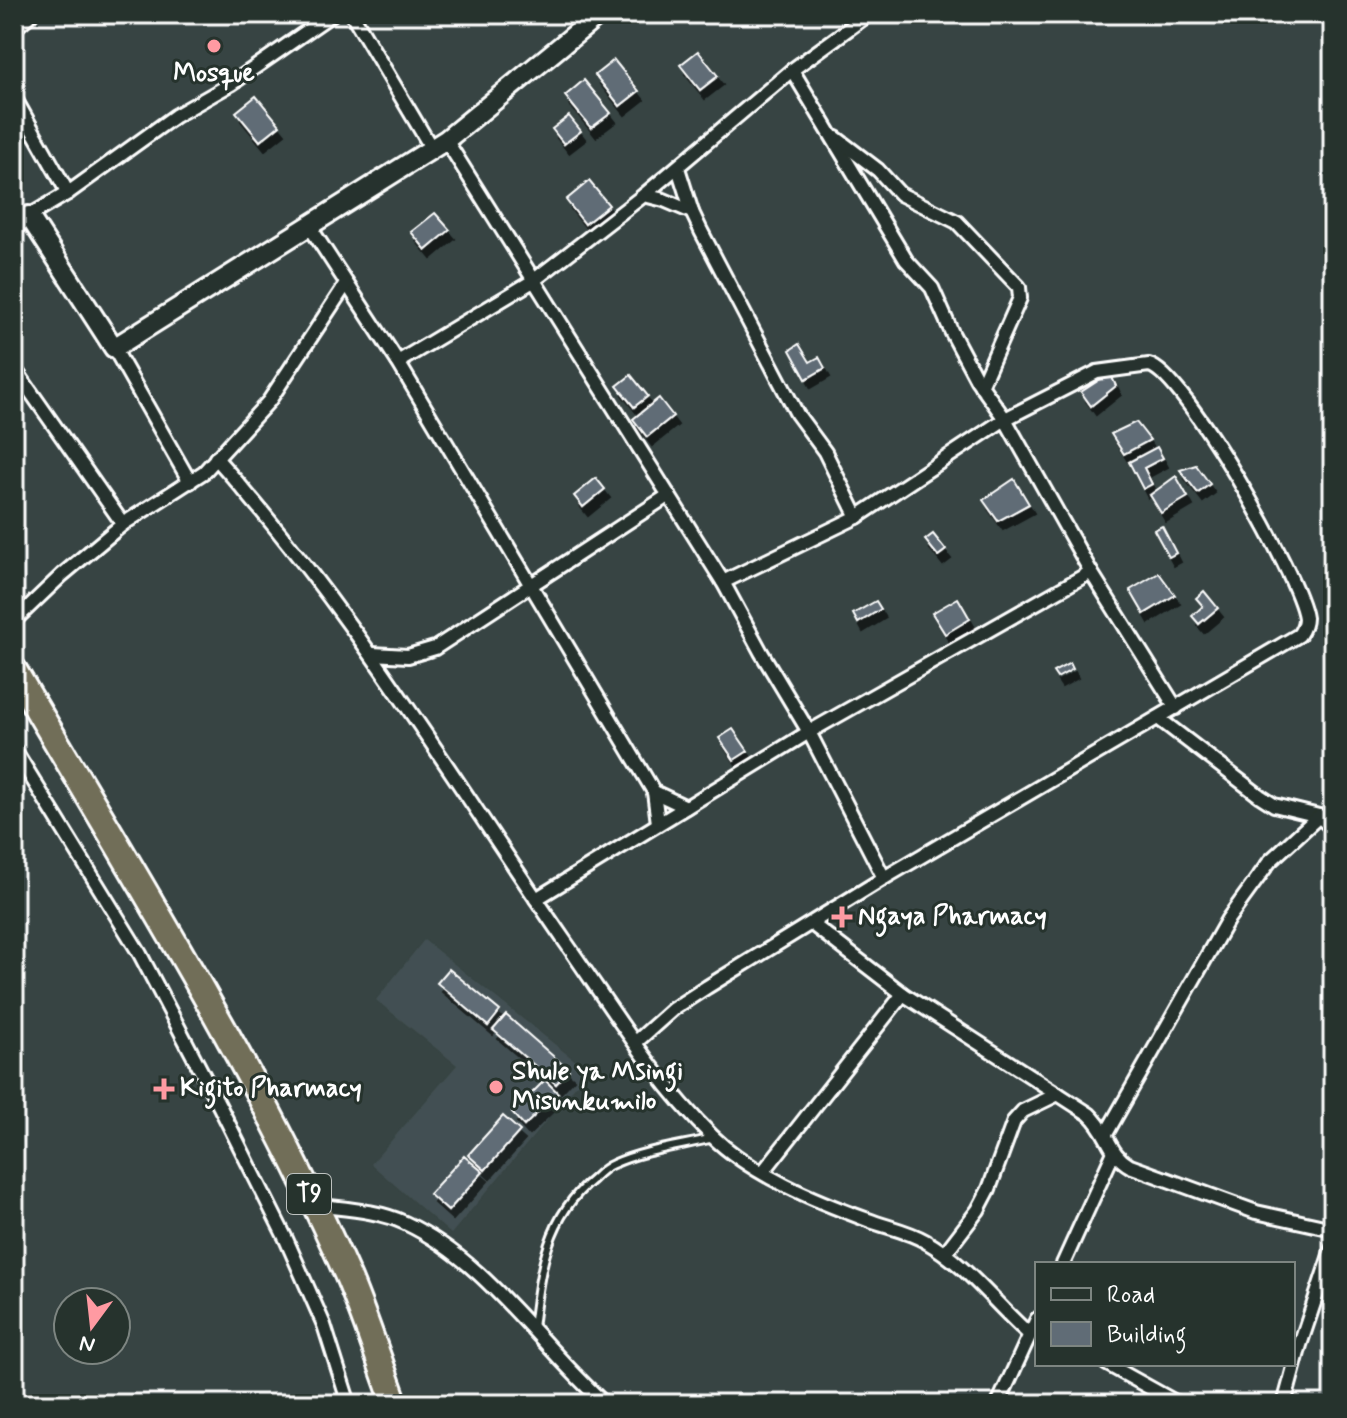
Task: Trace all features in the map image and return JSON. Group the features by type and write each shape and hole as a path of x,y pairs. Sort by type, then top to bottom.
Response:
{"highway":[{"name":"T9","path":"14,670 203,993 314,1205 350,1282 395,1404"}],"street":[{"path":"14,29 31,14"},
{"path":"190,482 114,348 21,220 68,193 175,116 231,84 332,14"},
{"path":"352,14 533,281 723,582 809,732 884,878"},
{"path":"114,348 439,145 600,14"},
{"path":"398,362 533,281 678,168 792,70 869,14"},
{"path":"792,70 906,260 932,288 981,386 1005,419 1091,572 1176,708"},
{"path":"14,97 68,193"},
{"path":"830,133 878,170 900,194 957,222 1019,287 1020,298 981,386"},
{"path":"678,168 692,212 797,414 825,452 857,517"},
{"path":"644,195 692,212"},
{"path":"310,227 398,362 654,792 658,823"},
{"path":"14,621 62,575 123,524 204,472 269,401 346,284"},
{"path":"636,1042 673,1009 884,878 1299,635 1305,625 1301,602 1282,559 1187,399 1156,367 1136,365 1097,372 1005,419 857,517 723,582"},
{"path":"14,368 123,524"},
{"path":"216,458 299,553 372,654 536,899 679,1101 714,1138 763,1172 817,1201 922,1239 945,1253 1030,1335"},
{"path":"372,654 408,656 435,648 669,495"},
{"path":"536,899 809,732 1091,572"},
{"path":"1158,718 1274,805 1319,816 1333,829"},
{"path":"14,749 140,954 220,1107 286,1239 324,1325 349,1404"},
{"path":"654,792 686,807"},
{"path":"1106,1134 1228,919 1270,861 1319,816"},
{"path":"812,924 903,994 1089,1114 1106,1134 1113,1154 1130,1166 1256,1212 1333,1229"},
{"path":"763,1172 903,994"},
{"path":"945,1253 978,1210 989,1189 1014,1121 1023,1111 1058,1094"},
{"path":"1064,1262 1113,1154"},
{"path":"314,1205 402,1221 430,1237 469,1266 605,1404"},
{"path":"1295,1363 1333,1246"},
{"path":"998,1404 1035,1324"},
{"path":"1111,1366 1179,1404"},
{"path":"1284,1404 1294,1366"}],"lane":[{"path":"533,1328 541,1266 548,1242 563,1212 581,1188 609,1165 714,1138"}],"shaded area":[{"path":"424,940 588,1071 451,1234 371,1164 457,1065 376,1000"}],"building":[{"path":"698,51 718,76 700,90 680,65"},
{"path":"614,60 639,91 620,106 595,75"},
{"path":"584,80 611,113 591,128 565,96"},
{"path":"256,96 280,125 260,141 236,112"},
{"path":"569,116 581,131 564,144 552,129"},
{"path":"589,181 609,205 585,224 566,200"},
{"path":"435,213 450,230 426,250 411,232"},
{"path":"799,344 810,362 819,357 825,368 806,379 790,350"},
{"path":"1110,373 1116,386 1091,406 1081,392"},
{"path":"631,375 648,396 634,407 617,386"},
{"path":"659,398 673,416 647,437 633,419"},
{"path":"1136,422 1150,440 1124,454 1111,434"},
{"path":"1157,447 1163,458 1144,468 1152,484 1143,489 1129,462"},
{"path":"1196,465 1210,484 1198,493 1180,470"},
{"path":"1176,476 1188,497 1161,513 1150,495"},
{"path":"596,478 605,489 583,507 574,496"},
{"path":"1014,479 1029,504 998,521 983,500"},
{"path":"1162,526 1176,553 1169,557 1154,530"},
{"path":"933,534 946,550 938,556 925,540"},
{"path":"1159,573 1175,595 1144,614 1130,590"},
{"path":"1204,591 1218,608 1199,624 1192,616 1203,606 1196,598"},
{"path":"958,598 970,619 945,634 932,613"},
{"path":"876,601 881,609 858,623 853,614"},
{"path":"1070,663 1073,669 1057,678 1053,672"},
{"path":"733,729 748,751 734,760 719,738"},
{"path":"449,969 500,1011 488,1026 437,983"},
{"path":"506,1015 569,1070 556,1084 493,1030"},
{"path":"545,1080 558,1093 524,1126 512,1113"},
{"path":"503,1116 520,1131 485,1170 468,1155"},
{"path":"464,1156 483,1172 448,1211 429,1194"}],"place":[{"name":"Mosque","path":"214,46"},
{"name":"Ngaya Pharmacy","path":"842,917"},
{"name":"Shule ya Msingi Misunkumilo","path":"496,1087"},
{"name":"Kigito Pharmacy","path":"164,1089"}]}
